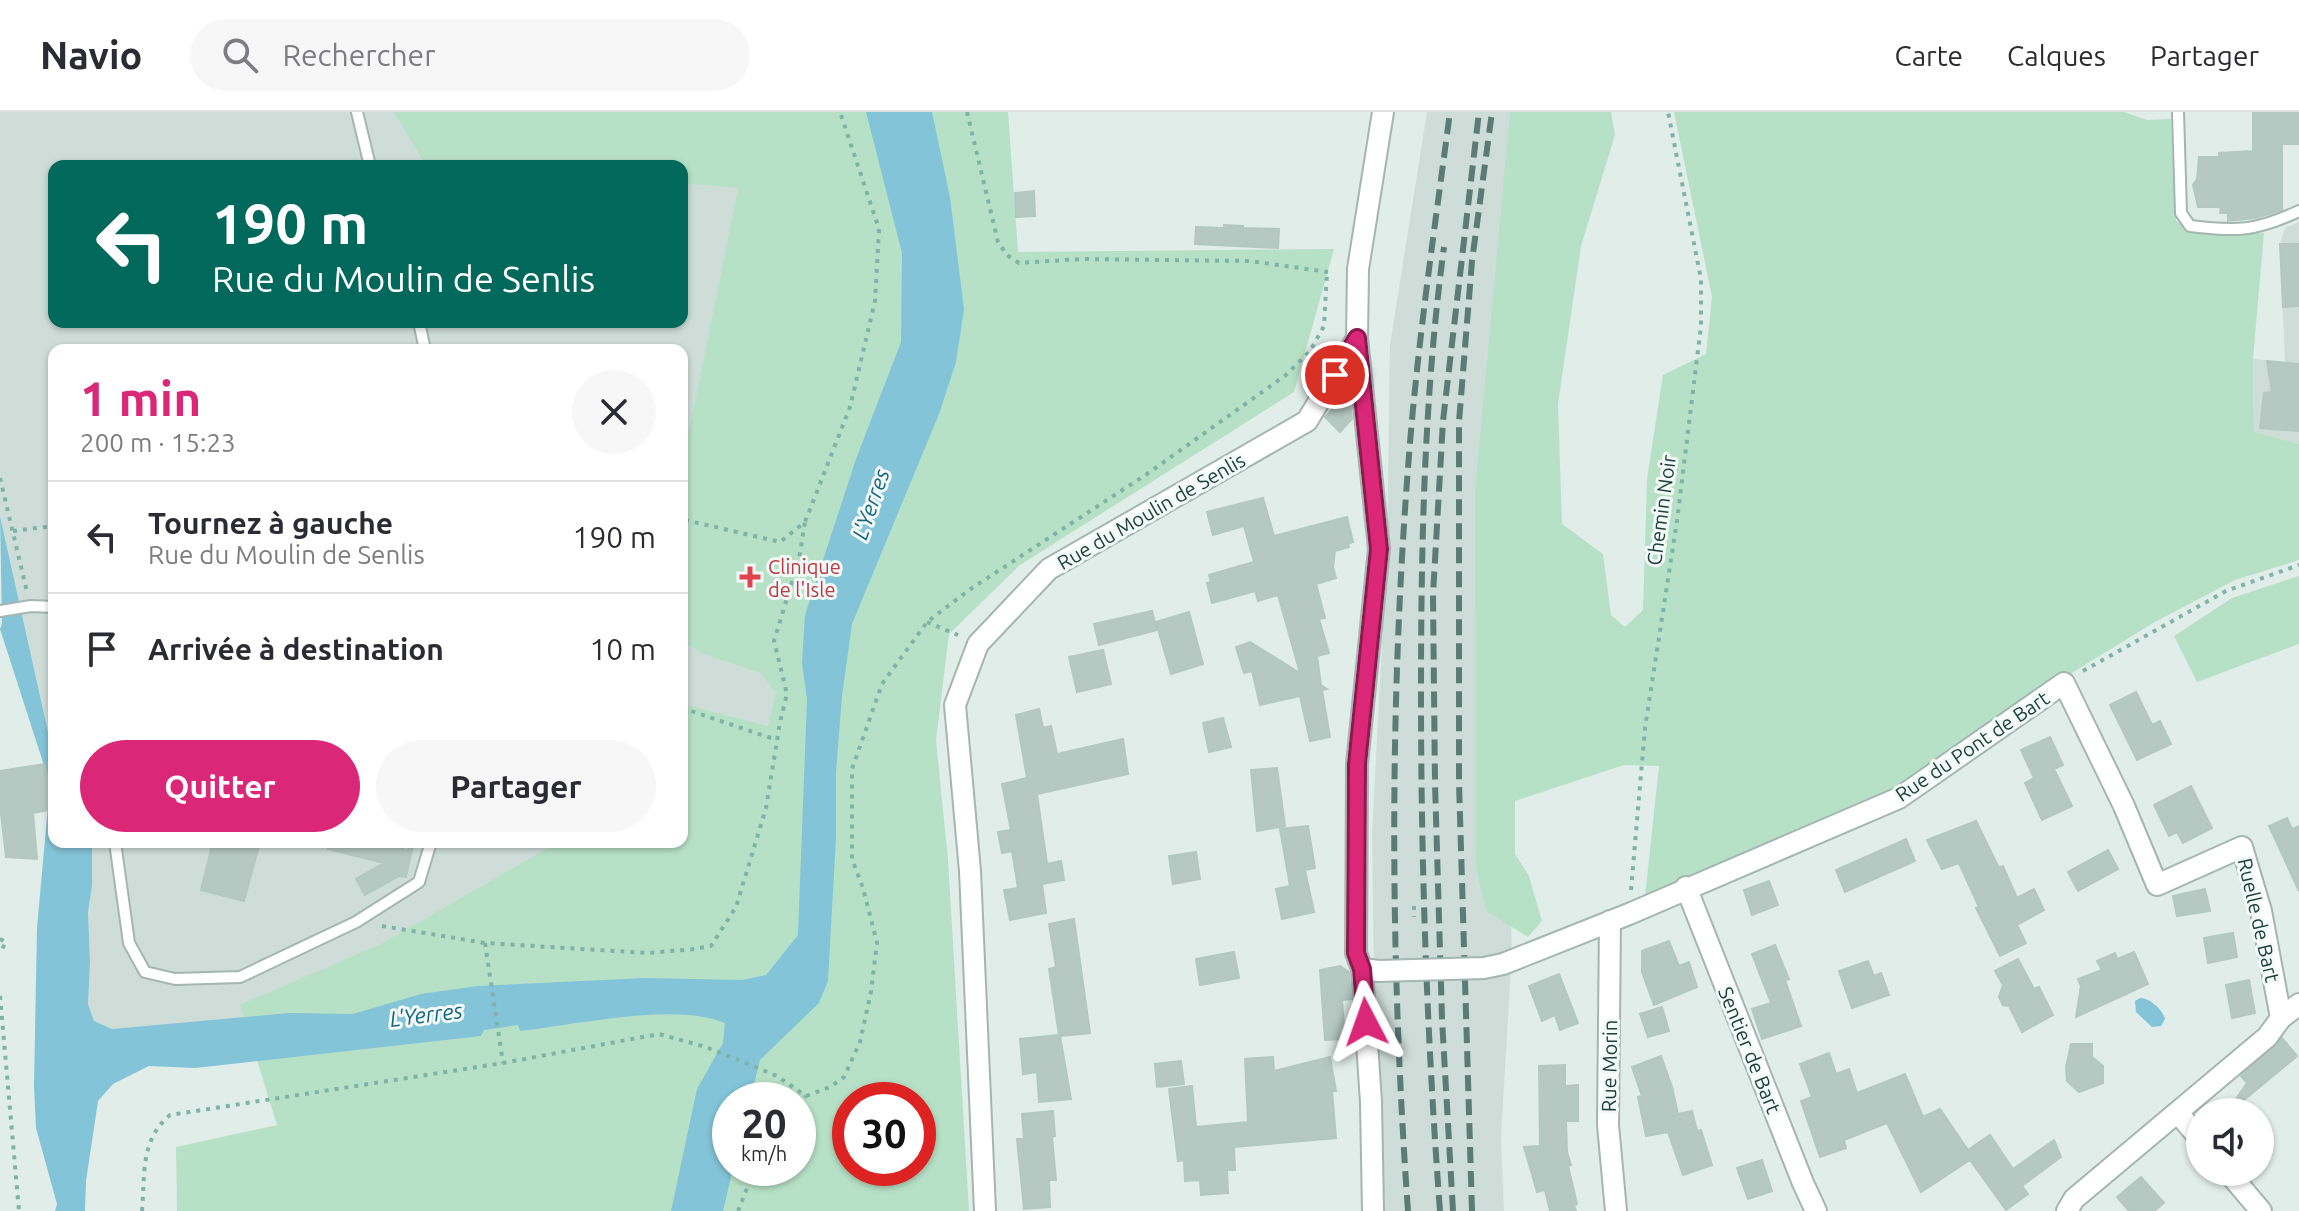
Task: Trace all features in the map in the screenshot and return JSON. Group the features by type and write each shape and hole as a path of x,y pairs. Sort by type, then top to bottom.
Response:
{"street":[{"path":"1373,1211 1371,1102 1362,969 1356,953 1357,764 1379,549 1357,338 1358,269 1383,112"},
{"name":"Rue du Moulin de Senlis","path":"985,1211 970,871 955,705 978,644 1049,569 1307,421 1357,338"},
{"name":"Rue du Pont de Bart","path":"1362,969 1469,968 1503,964 1620,918 1686,887 1899,798 2064,683"},
{"name":"Ruelle de Bart","path":"2064,683 2124,806 2157,885 2242,847 2261,911 2281,1018"},
{"name":"Sentier de Bart","path":"1686,887 1816,1211"},
{"name":"Rue Morin","path":"1616,1211 1608,1125 1620,918"},
{"path":"2067,1211 2074,1199 2267,1037 2281,1018 2299,1004"},
{"path":"2178,1113 2186,1122"},
{"path":"2240,1186 2261,1211"}],"lane":[{"path":"357,112 369,160"},
{"path":"2178,112 2181,213 2190,226 2227,231 2268,226 2299,211"},
{"path":"0,611 48,607"},
{"path":"116,848 129,943 145,972 175,979 240,977 356,922 419,882 429,848"}],"path":[{"path":"356,922 485,943 647,953 711,946 736,907 766,808 787,694 774,641 799,559 805,522 850,407 875,301 879,229 840,112"},
{"path":"816,1092 844,1077 860,1042 871,992 877,943 852,859 852,769 882,684 927,622 969,590 1147,474 1286,375 1310,351 1324,326 1327,272 1250,261 1081,259 1019,263 1007,255 998,242 967,112"},
{"name":"Chemin Noir","path":"1620,918 1677,521 1701,326 1701,279 1668,112"},
{"path":"0,478 30,606"},
{"path":"688,522 780,542 805,522"},
{"path":"13,531 48,527"},
{"name":"Rue du Pont de Bart","path":"2064,683 2226,591 2299,565"},
{"path":"927,622 978,644"},
{"path":"688,710 777,740"},
{"path":"1414,906 1414,917"},
{"path":"0,939 6,942 0,953"},
{"path":"485,943 503,1063"},
{"path":"0,996 19,1211"},
{"path":"142,1211 150,1137 170,1115 503,1063 659,1034 706,1047 786,1082"},
{"path":"738,1211 748,1186"}],"shaded area":[{"name":"Clinique de l'Isle","path":"0,112 854,112 798,935 244,1019 112,1029 94,1021 88,1004 92,848 688,848 688,344 48,344 48,732 0,516"},
{"path":"1427,112 1532,112 1495,486 1512,950 1501,1137 1504,1211 1385,1211 1374,981 1372,835 1387,547 1390,345"},
{"path":"2299,222 2299,444 2254,433 2253,359 2285,362 2280,244 2285,228"}],"green space":[{"path":"394,112 1008,112 1018,252 1334,249 1294,392 1020,565 949,634 936,740 948,860 969,1211 177,1211 176,1147 277,1125 240,1005 381,944 548,848 688,848 688,706 768,726 776,693 760,673 702,653 688,645 688,436 738,188 688,184 688,160 422,160"},
{"path":"1510,112 1611,112 1615,135 1581,246 1558,404 1562,524 1603,554 1611,615 1625,627 1643,610 1647,479 1663,375 1706,354 1712,297 1674,112 2124,112 2147,120 2171,119 2176,221 2207,233 2264,233 2253,359 2254,432 2299,444 2299,560 2235,580 2153,623 1994,721 1917,778 1645,897 1659,766 1624,765 1515,801 1515,854 1529,876 1542,921 1528,937 1486,911 1476,868 1475,490"},
{"path":"2299,576 2299,644 2197,682 2174,636 2232,598"}],"water":[{"name":"L'Yerres","path":"866,112 932,112 950,197 964,309 956,362 939,414 852,624 836,772 836,838 828,981 819,1003 760,1060 754,1082 712,1082 712,1186 729,1186 723,1211 671,1211 697,1089 723,1043 725,1023 704,1017 653,1015 520,1031 518,1025 484,1030 481,1036 195,1068 149,1066 113,1084 98,1101 86,1181 85,1211 55,1211 57,1204 36,1128 34,1086 37,928 48,806 48,848 92,848 88,1004 94,1021 112,1029 290,1013 353,1014 421,994 478,986 645,978 742,980 766,975 798,935 807,699 802,663 805,615 856,459 901,342 902,253"},
{"path":"0,516 48,732 48,778 0,629"},
{"path":"2140,998 2152,1002 2162,1012 2165,1019 2161,1026 2152,1027 2136,1012 2135,1001"}],"building":[{"path":"2253,112 2299,112 2299,144 2282,144 2282,210 2256,218 2228,221 2228,213 2220,213 2221,207 2198,207 2193,185 2197,179 2199,157 2253,151"},
{"path":"1034,191 1035,216 1016,217 1015,193"},
{"path":"1224,225 1279,229 1278,248 1195,244 1196,227 1224,228"},
{"path":"2280,244 2299,244 2299,306 2283,307"},
{"path":"2267,361 2299,364 2299,431 2260,428 2264,393 2272,392"},
{"path":"1349,392 1352,419 1340,432 1325,417"},
{"path":"1263,498 1274,536 1347,517 1353,542 1348,544 1349,547 1335,551 1333,567 1336,578 1316,584 1325,618 1319,619 1329,653 1317,656 1321,685 1327,689 1322,690 1330,737 1310,741 1300,696 1260,705 1252,671 1244,673 1236,647 1250,642 1300,673 1278,595 1258,601 1255,591 1212,603 1207,583 1211,582 1209,575 1254,562 1244,526 1213,535 1207,512"},
{"path":"1152,611 1157,630 1099,645 1094,624"},
{"path":"1189,612 1203,664 1171,674 1156,622"},
{"path":"1103,650 1111,684 1077,692 1069,657"},
{"path":"2136,692 2152,725 2160,721 2171,744 2137,760 2110,705"},
{"path":"1039,709 1043,728 1051,726 1057,754 1123,739 1128,774 1037,794 1047,864 1061,861 1064,880 1042,884 1046,913 1010,920 1004,890 1018,888 1012,851 1002,853 998,832 1011,830 1002,784 1027,778 1016,715"},
{"path":"1223,718 1231,747 1209,752 1203,723"},
{"path":"2050,737 2063,765 2054,769 2072,806 2042,820 2025,783 2034,778 2021,750"},
{"path":"44,764 48,777 48,810 33,813 37,859 6,857 0,771"},
{"path":"1277,768 1285,826 1257,831 1251,770"},
{"path":"2191,786 2212,828 2183,843 2177,832 2169,836 2154,805"},
{"path":"2287,818 2292,829 2299,826 2299,891 2269,826"},
{"path":"1976,821 1999,868 2003,866 2017,898 2034,889 2044,910 2017,925 2026,943 2000,956 1976,908 1979,907 1959,863 1942,869 1927,840"},
{"path":"1308,826 1315,868 1305,870 1314,912 1282,919 1276,889 1290,886 1280,829"},
{"path":"1906,839 1915,861 1845,892 1836,870"},
{"path":"212,848 258,848 244,901 201,890"},
{"path":"404,848 403,852 413,848 406,877 399,876 365,895 356,879 384,863 328,849"},
{"path":"2108,850 2118,869 2078,891 2068,872"},
{"path":"1196,852 1200,879 1173,884 1169,856"},
{"path":"1769,881 1778,905 1752,915 1744,890"},
{"path":"2205,889 2210,911 2177,916 2173,896"},
{"path":"1074,919 1090,1033 1060,1036 1071,1099 1039,1102 1037,1072 1023,1074 1020,1039 1059,1035 1049,969 1056,967 1049,924"},
{"path":"2233,933 2237,957 2208,963 2204,938"},
{"path":"1669,941 1679,966 1689,962 1697,987 1654,1005 1642,972 1642,951"},
{"path":"1775,945 1789,979 1785,980 1801,1026 1762,1039 1752,1009 1771,1003 1752,954"},
{"path":"1234,952 1239,978 1200,985 1196,959"},
{"path":"2134,952 2148,984 2076,1017 2081,986 2078,979 2102,970 2097,961 2115,953 2117,959"},
{"path":"2018,959 2034,989 2039,987 2053,1015 2022,1032 2009,1006 2003,1005 1999,997 2003,985 1995,971"},
{"path":"1868,961 1874,976 1881,973 1889,995 1852,1008 1839,971"},
{"path":"1340,966 1349,972 1351,999 1342,1000 1345,1039 1325,1040 1320,970"},
{"path":"1559,974 1578,1023 1560,1030 1555,1015 1542,1021 1529,986"},
{"path":"2249,980 2255,1013 2232,1018 2226,985"},
{"path":"1662,1007 1669,1031 1648,1037 1640,1014"},
{"path":"2282,1038 2297,1056 2246,1098 2237,1098 2247,1083 2241,1076"},
{"path":"2071,1044 2092,1044 2092,1057 2103,1066 2103,1083 2079,1092 2067,1081 2066,1067"},
{"path":"1829,1053 1836,1074 1849,1069 1857,1093 1905,1074 1923,1117 1940,1109 1968,1150 1990,1135 2013,1169 2054,1140 2061,1157 2022,1186 2028,1194 2006,1210 1970,1160 1921,1192 1887,1123 1844,1140 1846,1148 1820,1157 1801,1101 1812,1097 1800,1064"},
{"path":"1661,1056 1678,1114 1692,1111 1712,1165 1683,1175 1668,1132 1646,1136 1638,1097 1642,1096 1632,1067"},
{"path":"1273,1057 1274,1071 1330,1057 1336,1091 1332,1091 1336,1138 1234,1147 1235,1170 1227,1170 1228,1193 1201,1195 1200,1180 1185,1181 1184,1160 1178,1161 1169,1089 1192,1086 1196,1127 1248,1122 1245,1059"},
{"path":"1181,1061 1184,1084 1157,1087 1155,1064"},
{"path":"1565,1065 1565,1086 1578,1085 1578,1121 1566,1121 1567,1152 1571,1165 1568,1166 1577,1204 1574,1205 1576,1211 1550,1211 1545,1190 1537,1192 1524,1147 1540,1146 1539,1066"},
{"path":"1053,1111 1056,1180 1049,1180 1050,1207 1024,1209 1017,1139 1024,1139 1022,1114"},
{"path":"1762,1160 1772,1191 1748,1199 1737,1168"},
{"path":"2141,1177 2164,1203 2154,1211 2129,1211 2117,1197"}],"railway":[{"path":"1408,1211 1395,928 1398,644 1413,412 1450,112"},
{"path":"1453,1211 1442,1019 1433,595 1443,421 1479,112"},
{"path":"1472,1211 1459,783 1459,422 1472,261 1492,112"},
{"path":"1440,1211 1426,953 1421,639 1428,415 1444,247"}],"place":[{"name":"Clinique de l'Isle","path":"750,577"}],"route":[{"path":"1335,375 1357,338 1379,549 1357,764 1356,953 1362,969 1366,1022"}]}
